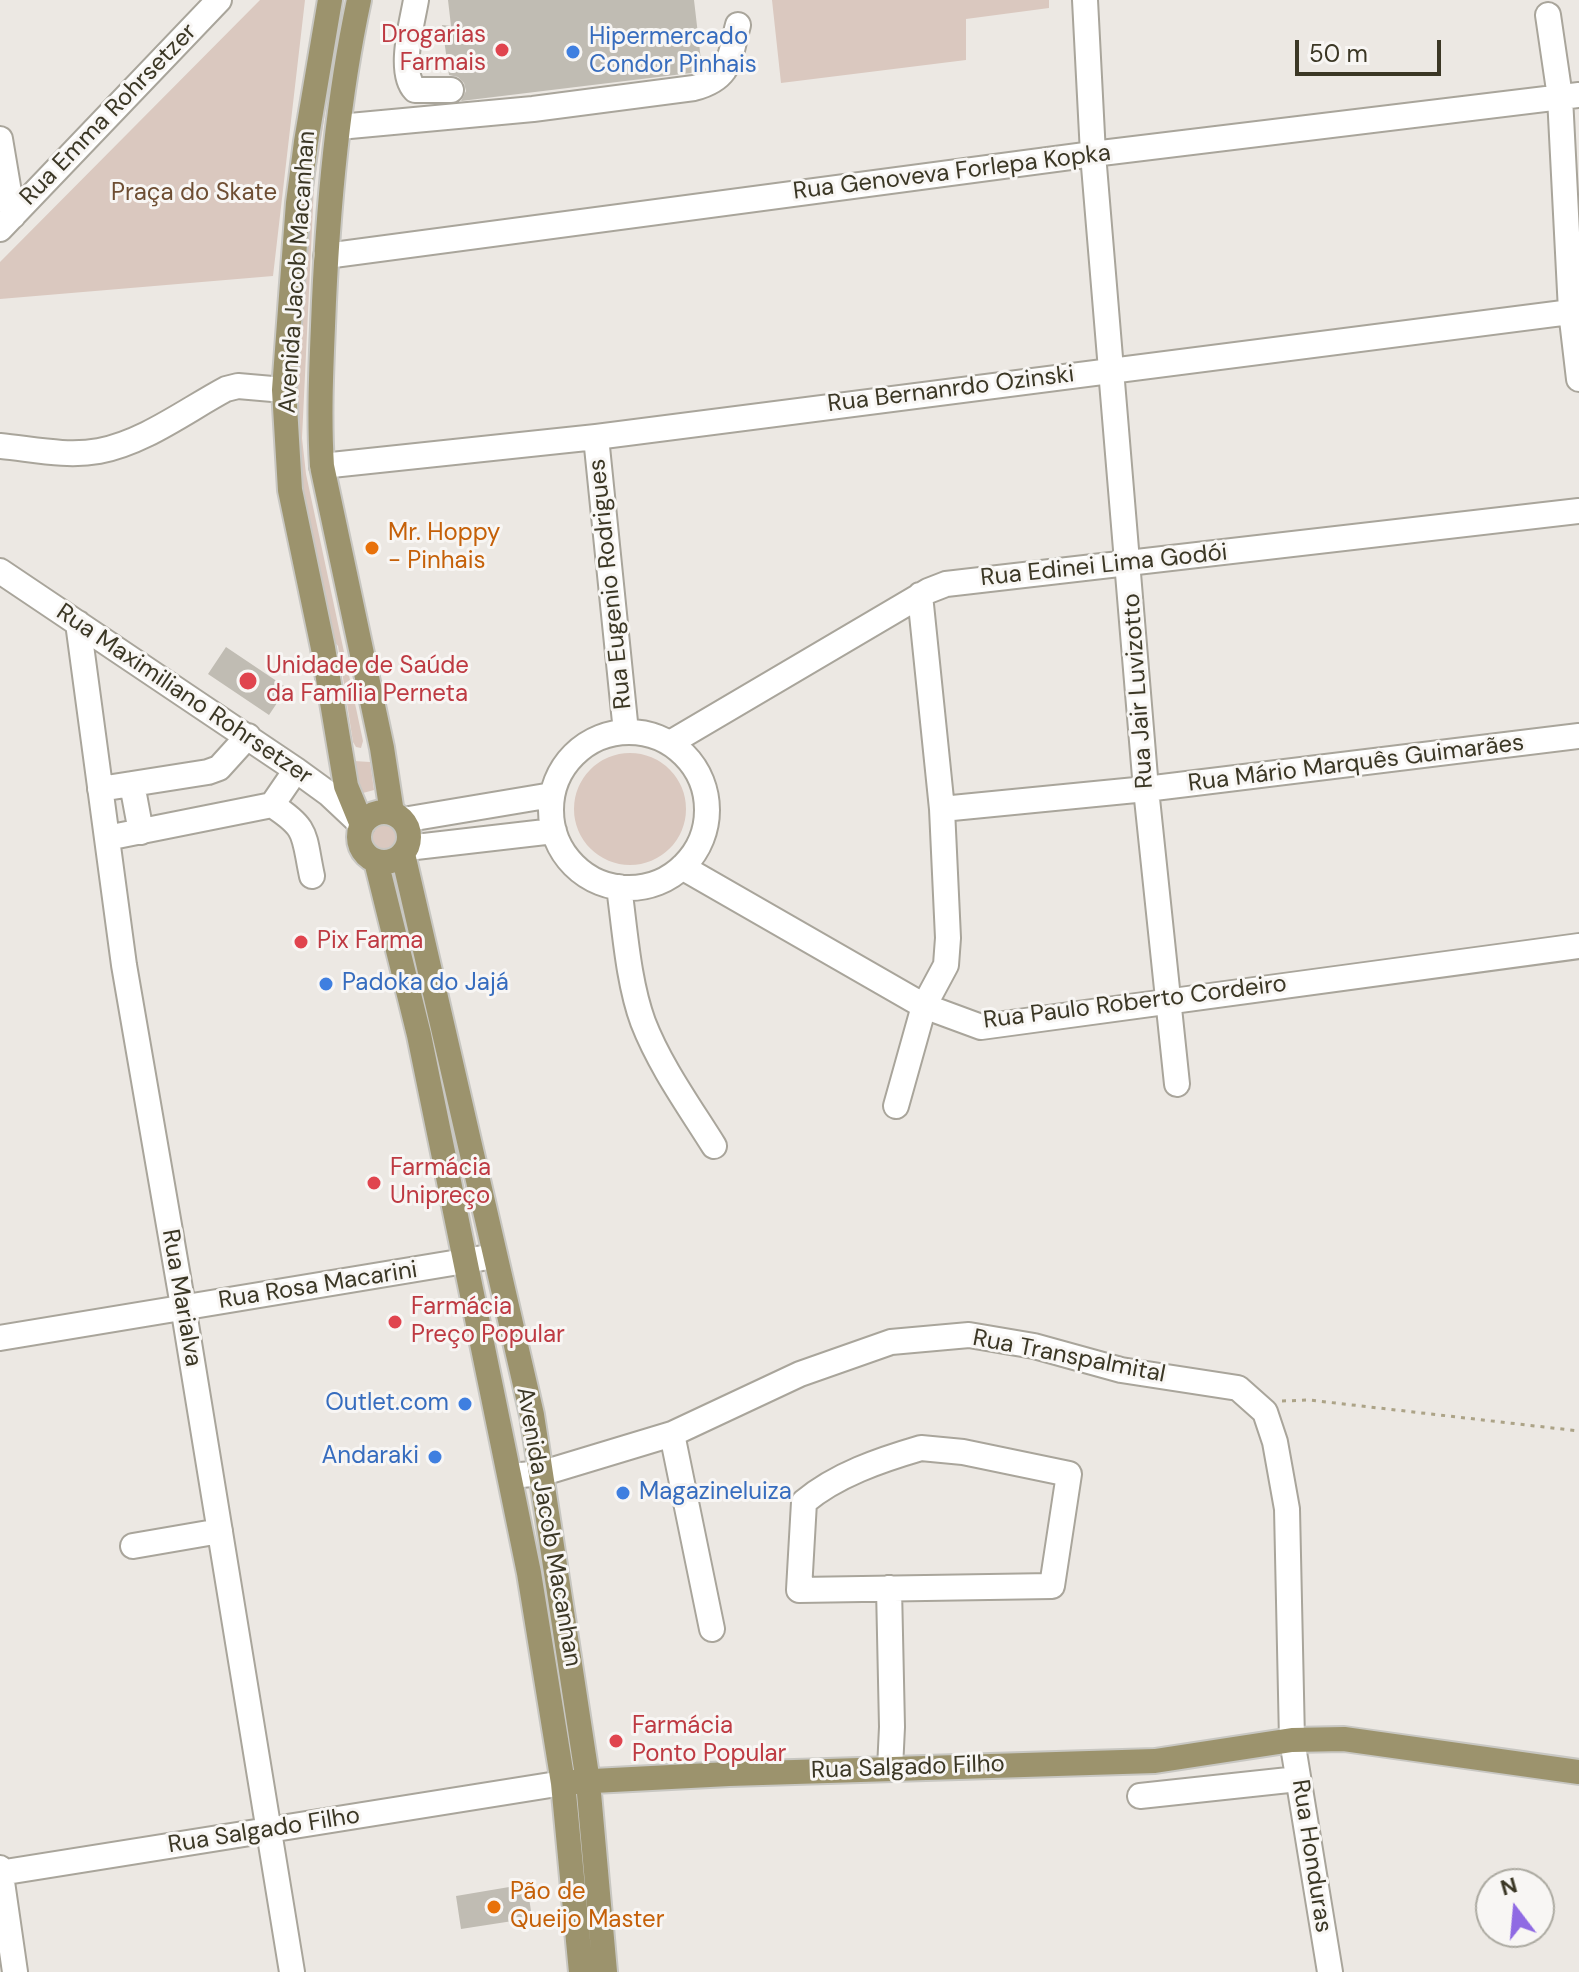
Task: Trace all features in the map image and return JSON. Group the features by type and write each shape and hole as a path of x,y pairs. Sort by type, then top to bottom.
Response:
{"main road":[{"name":"Avenida Jacob Macanhan","path":"359,0 339,127 326,256 319,430 322,466 397,816"},
{"name":"Avenida Jacob Macanhan","path":"330,1 306,142 284,390 290,490 346,786 362,825"},
{"path":"342,753 359,756 382,748"},
{"path":"375,814 397,816 409,833 405,851 390,862 376,861 360,846 362,825 375,814"},
{"name":"Avenida Jacob Macanhan","path":"405,851 543,1473 554,1570 567,1630 588,1782 605,1972"},
{"name":"Avenida Jacob Macanhan","path":"376,861 419,1035 529,1573 563,1783 581,1972"},
{"name":"Rua Salgado Filho","path":"563,1783 729,1774 1155,1761 1292,1740 1344,1739 1579,1772"}],"street":[{"name":"Rua Emma Rohrsetzer","path":"6,222 219,0"},
{"path":"416,0 406,68 408,83 415,90 451,90"},
{"name":"Rua Jair Luvizotto","path":"1085,0 1093,154 1146,789 1177,1084"},
{"path":"1548,15 1569,96 1579,379"},
{"path":"339,127 533,109 694,88 709,84 725,72 738,25"},
{"name":"Rua Genoveva Forlepa Kopka","path":"326,256 1093,154 1569,96"},
{"path":"0,139 6,222"},
{"name":"Rua Bernanrdo Ozinski","path":"322,466 596,437 1575,311"},
{"path":"0,446 66,453 99,451 136,440 226,389 238,386 284,390"},
{"name":"Rua Eugenio Rodrigues","path":"596,437 626,732"},
{"name":"Rua Edinei Lima Godói","path":"670,743 920,595 946,584 1579,511"},
{"name":"Rua Maximiliano Rohrsetzer","path":"0,571 248,736 329,794 362,825"},
{"path":"896,1106 924,1006 946,965 948,938 942,809 920,595"},
{"name":"Rua Marialva","path":"78,623 124,965 292,1972"},
{"path":"626,732 649,734 670,743 695,768 703,783 706,800 703,835 695,851 682,867 649,885 619,887 597,881 578,869 563,852 554,831 552,795 562,768 578,750 597,738 626,732"},
{"path":"100,789 208,772 219,768 248,736"},
{"name":"Rua Mário Marquês Guimarães","path":"942,809 1146,789 1579,736"},
{"path":"107,838 272,805 296,770"},
{"path":"132,784 141,832"},
{"path":"397,816 552,795"},
{"path":"272,805 297,821 302,829 312,876"},
{"path":"405,851 554,831"},
{"name":"Rua Paulo Roberto Cordeiro","path":"682,867 924,1006 981,1027 1579,946"},
{"path":"619,887 643,1021 667,1072 714,1146"},
{"name":"Rua Rosa Macarini","path":"0,1338 495,1256"},
{"name":"Rua Transpalmital","path":"510,1476 543,1473 672,1434 800,1374 891,1342 969,1335 1034,1346 1121,1370 1238,1388 1254,1402"},
{"path":"1254,1402 1265,1412 1275,1442 1287,1509 1292,1740"},
{"path":"672,1434 712,1629"},
{"path":"921,1448 963,1452 1069,1474 1052,1586 889,1588 799,1590 804,1502 822,1487 894,1456 921,1448"},
{"path":"133,1546 220,1531"},
{"path":"889,1588 890,1769"},
{"name":"Rua Honduras","path":"1292,1740 1330,1972"},
{"path":"1140,1796 1298,1779"},
{"name":"Rua Salgado Filho","path":"0,1871 563,1783"},
{"path":"0,1871 15,1972"}],"path":[{"path":"1254,1402 1309,1400 1579,1431"}],"green space":[{"name":"Praça do Skate","path":"260,0 305,0 273,276 0,299 0,262"},
{"path":"336,0 342,0 314,186 302,438 306,474 363,741 361,748 353,742 338,646 332,639 302,499 294,424 303,228"},
{"path":"772,0 1049,0 1049,8 966,19 966,60 781,83"},
{"path":"630,753 651,758 669,770 681,788 686,809 681,830 669,848 651,860 630,865 609,860 591,848 579,830 574,809 579,788 591,770 609,758"},
{"path":"354,761 370,762 374,790 363,793 356,790"},
{"path":"384,821 394,826 399,836 394,846 384,851 374,846 369,836 374,826"}],"building":[{"name":"Hipermercado Condor Pinhais","path":"448,0 694,0 702,69 691,73 461,101 466,91 464,83 458,77 449,75 442,25 451,26"},
{"name":"Unidade de Saúde da Família Perneta","path":"226,647 287,688 269,715 208,674"},
{"name":"Pão de Queijo Master","path":"527,1884 532,1918 461,1929 456,1896"}],"place":[{"name":"Drogarias Farmais","path":"502,50"},
{"name":"Hipermercado Condor Pinhais","path":"573,52"},
{"name":"Mr. Hoppy - Pinhais","path":"372,548"},
{"name":"Unidade de Saúde da Família Perneta","path":"248,681"},
{"name":"Pix Farma","path":"301,942"},
{"name":"Padoka do Jajá","path":"326,984"},
{"name":"Farmácia Unipreço","path":"374,1183"},
{"name":"Farmácia Preço Popular","path":"395,1322"},
{"name":"Outlet.com","path":"465,1404"},
{"name":"Andaraki","path":"435,1457"},
{"name":"Magazineluiza","path":"623,1493"},
{"name":"Farmácia Ponto Popular","path":"616,1741"},
{"name":"Pão de Queijo Master","path":"494,1907"}]}
